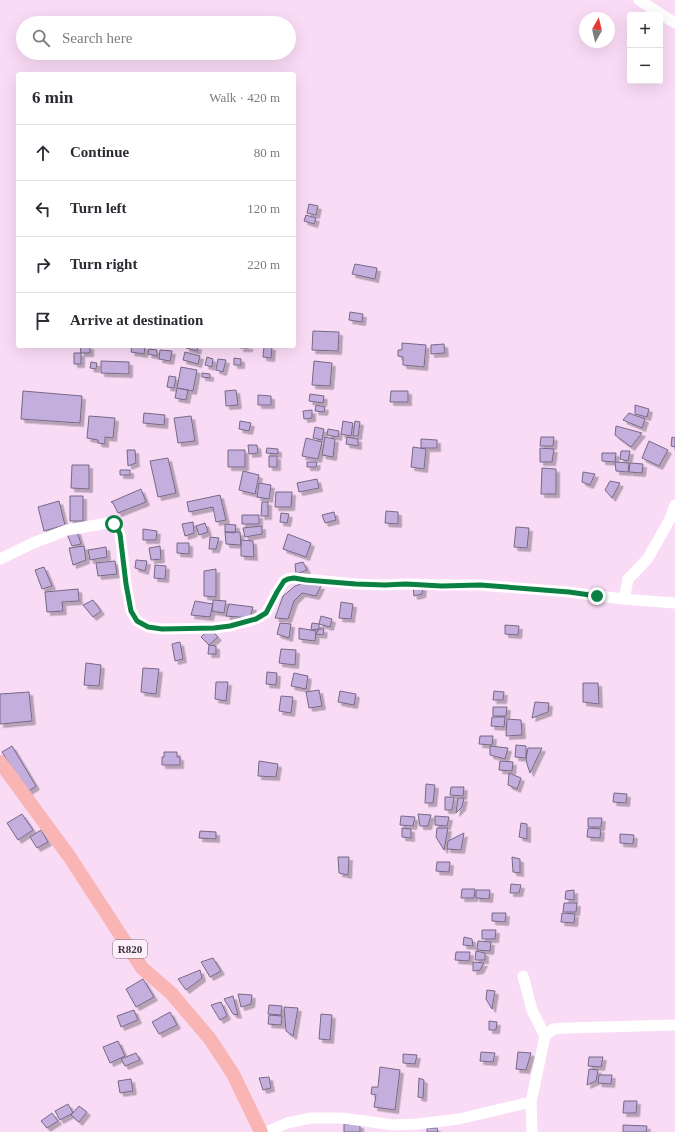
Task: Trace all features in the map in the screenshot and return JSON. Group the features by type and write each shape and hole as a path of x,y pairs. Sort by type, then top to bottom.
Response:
{"main road":[{"name":"R820","path":"0,762 69,856 142,968 171,993 210,1039 233,1074 261,1132"}],"street":[{"path":"639,0 675,23"},
{"path":"623,599 628,579 648,558 670,519 675,505"},
{"path":"0,559 33,543 67,530 96,524 114,524 120,534 131,611 137,621 148,627 162,629 214,628 230,626 256,619 266,613 284,581 294,578 385,585 480,585 569,592 623,599 675,603"},
{"path":"522,976 532,1010 545,1036"},
{"path":"532,1132 531,1102 545,1036 553,1029 675,1025"},
{"path":"267,1132 287,1123 311,1118 340,1118 392,1125 418,1124 459,1119 531,1102"}],"building":[{"path":"309,204 318,206 316,215 307,213"},
{"path":"306,215 316,218 314,224 304,221"},
{"path":"355,264 377,268 375,279 352,274"},
{"path":"350,312 363,314 362,322 349,320"},
{"path":"313,331 339,332 338,351 312,350"},
{"path":"402,343 426,345 424,367 403,365 403,357 398,356 398,350 402,350"},
{"path":"444,344 445,353 431,354 431,345"},
{"path":"80,348 90,348 90,353 81,353"},
{"path":"132,348 145,348 144,354 131,352"},
{"path":"186,348 198,348 197,351"},
{"path":"264,348 272,348 271,358 263,357"},
{"path":"149,349 157,350 157,356 148,354"},
{"path":"160,350 172,351 170,361 159,359"},
{"path":"185,352 200,356 198,364 183,360"},
{"path":"74,353 81,353 81,364 74,364"},
{"path":"207,357 213,359 212,367 205,365"},
{"path":"234,358 241,359 241,365 234,365"},
{"path":"218,359 226,360 223,372 216,370"},
{"path":"101,361 129,362 129,374 101,373"},
{"path":"314,361 332,363 330,386 312,385"},
{"path":"91,362 97,363 96,369 90,368"},
{"path":"181,367 197,370 193,391 177,388"},
{"path":"202,373 210,374 210,378 202,377"},
{"path":"169,376 176,377 174,388 167,387"},
{"path":"177,388 188,390 186,400 175,398"},
{"path":"236,390 238,405 226,406 225,391"},
{"path":"23,391 82,396 80,423 21,419"},
{"path":"391,391 408,391 408,402 390,402"},
{"path":"310,394 324,396 323,403 309,401"},
{"path":"258,395 271,396 271,405 258,405"},
{"path":"316,405 325,407 324,412 315,411"},
{"path":"635,405 649,409 647,417 635,414"},
{"path":"312,410 312,418 304,419 303,411"},
{"path":"144,413 165,415 164,425 143,423"},
{"path":"629,413 645,419 642,428 623,420"},
{"path":"89,416 115,418 113,438 105,437 105,444 98,443 98,440 87,438"},
{"path":"191,416 195,441 178,443 174,418"},
{"path":"240,421 251,423 249,431 239,429"},
{"path":"343,421 353,423 351,436 341,434"},
{"path":"355,421 360,422 358,436 353,436"},
{"path":"616,426 642,433 631,447 615,435"},
{"path":"315,427 324,429 322,440 313,438"},
{"path":"328,429 339,431 338,437 327,435"},
{"path":"325,437 335,439 333,457 322,455"},
{"path":"347,437 358,439 358,446 346,444"},
{"path":"541,437 554,437 553,446 540,446"},
{"path":"672,437 675,438 675,447 671,446"},
{"path":"306,438 322,442 318,459 302,456"},
{"path":"421,439 437,440 437,448 421,448"},
{"path":"649,441 668,450 659,466 642,458"},
{"path":"248,445 257,445 258,453 249,454"},
{"path":"413,447 426,449 424,469 411,467"},
{"path":"267,448 278,449 278,454 266,453"},
{"path":"540,448 554,449 552,462 540,462"},
{"path":"127,450 135,450 136,463 128,466"},
{"path":"228,450 245,450 245,467 228,467"},
{"path":"621,451 630,451 628,461 620,459"},
{"path":"602,453 616,453 615,462 602,461"},
{"path":"269,456 277,456 277,467 269,467"},
{"path":"168,458 176,493 158,497 150,461"},
{"path":"307,462 317,462 316,467 307,467"},
{"path":"615,462 629,463 628,472 616,471"},
{"path":"630,463 643,464 642,473 629,472"},
{"path":"72,465 89,465 89,489 71,488"},
{"path":"542,468 556,469 556,494 541,494"},
{"path":"120,470 130,470 130,475 120,475"},
{"path":"243,471 259,475 255,494 239,490"},
{"path":"583,472 595,474 590,485 582,482"},
{"path":"317,479 319,488 299,492 297,483"},
{"path":"610,481 620,483 612,498 605,490"},
{"path":"259,483 271,485 269,499 257,497"},
{"path":"141,489 146,502 118,513 111,502"},
{"path":"276,492 292,492 291,507 275,507"},
{"path":"220,495 226,520 216,522 213,507 189,512 187,502"},
{"path":"70,496 83,496 83,521 70,521"},
{"path":"59,501 65,525 44,531 38,507"},
{"path":"262,502 268,502 268,516 261,516"},
{"path":"386,511 398,512 398,524 385,523"},
{"path":"334,512 336,520 325,523 322,515"},
{"path":"281,513 289,514 287,523 280,522"},
{"path":"242,515 259,515 259,524 242,524"},
{"path":"193,522 194,533 185,536 182,524"},
{"path":"205,523 208,532 199,535 196,526"},
{"path":"225,524 236,525 235,533 225,532"},
{"path":"262,526 262,534 245,537 243,528"},
{"path":"516,527 529,528 527,548 514,547"},
{"path":"143,529 157,531 156,540 143,540"},
{"path":"77,531 81,544 72,546 67,534"},
{"path":"225,532 240,532 241,545 226,544"},
{"path":"288,534 311,543 306,557 283,549"},
{"path":"210,537 219,538 216,549 209,549"},
{"path":"241,540 253,541 254,557 241,556"},
{"path":"177,543 189,543 189,554 177,553"},
{"path":"84,546 86,560 73,565 69,548"},
{"path":"160,546 161,559 151,560 149,548"},
{"path":"106,547 107,557 90,560 88,550"},
{"path":"136,560 147,561 145,571 135,568"},
{"path":"115,561 117,574 98,576 96,563"},
{"path":"303,562 307,570 296,574 295,564"},
{"path":"155,565 166,566 165,579 154,578"},
{"path":"44,567 52,586 42,589 35,570"},
{"path":"216,569 216,597 204,596 204,571"},
{"path":"304,583 321,586 316,596 302,593 294,601 288,619 275,618 283,596 295,586"},
{"path":"413,587 423,587 422,594 414,596"},
{"path":"78,589 79,601 62,602 63,611 47,612 45,592"},
{"path":"93,600 101,611 93,617 83,605"},
{"path":"213,600 226,601 224,613 212,611"},
{"path":"195,601 213,604 210,617 191,615"},
{"path":"341,602 353,604 351,619 339,618"},
{"path":"229,604 253,607 250,618 226,616"},
{"path":"321,616 332,619 330,627 319,624"},
{"path":"280,623 291,624 289,638 277,634"},
{"path":"312,623 319,624 319,629 311,630"},
{"path":"505,625 519,626 518,635 505,634"},
{"path":"299,628 316,631 315,641 299,639"},
{"path":"210,629 218,637 209,645 201,637"},
{"path":"319,629 324,629 323,635 316,634"},
{"path":"180,642 183,659 175,661 172,644"},
{"path":"209,645 216,646 216,654 208,654"},
{"path":"281,649 296,650 295,665 279,663"},
{"path":"86,663 101,665 99,686 84,685"},
{"path":"143,668 159,669 156,694 141,692"},
{"path":"267,672 277,673 276,685 266,684"},
{"path":"294,673 308,676 306,689 291,686"},
{"path":"216,682 228,682 226,701 215,699"},
{"path":"583,683 598,683 599,704 583,702"},
{"path":"319,690 322,706 309,708 306,692"},
{"path":"340,691 356,694 354,705 338,702"},
{"path":"494,691 504,692 503,700 493,700"},
{"path":"29,692 32,721 0,724 0,694"},
{"path":"281,696 293,697 291,713 279,711"},
{"path":"535,702 549,703 548,712 532,718"},
{"path":"493,707 507,707 506,716 493,716"},
{"path":"492,717 505,717 504,727 491,726"},
{"path":"507,719 521,720 522,735 506,736"},
{"path":"480,736 493,736 492,745 479,744"},
{"path":"516,745 526,746 526,758 515,757"},
{"path":"12,746 36,786 27,792 2,752"},
{"path":"490,746 508,748 505,759 490,755"},
{"path":"528,748 542,748 530,773 526,758"},
{"path":"164,752 177,752 177,757 180,757 180,765 162,765 162,757 164,757"},
{"path":"259,761 278,764 276,777 258,776"},
{"path":"500,761 513,762 512,771 499,770"},
{"path":"509,773 521,778 517,789 508,785"},
{"path":"426,784 435,785 433,803 425,803"},
{"path":"451,787 464,787 463,796 450,795"},
{"path":"614,793 627,794 626,803 613,802"},
{"path":"445,797 454,797 452,810 445,810"},
{"path":"458,798 464,798 462,807 456,813"},
{"path":"22,814 33,830 18,840 7,823"},
{"path":"418,814 431,815 428,826 420,826"},
{"path":"401,816 415,817 413,826 400,825"},
{"path":"435,816 449,817 447,826 435,825"},
{"path":"588,818 602,818 601,827 588,827"},
{"path":"521,823 527,824 527,839 519,837"},
{"path":"402,828 411,829 411,838 402,837"},
{"path":"437,828 448,828 444,850 436,837"},
{"path":"588,828 601,829 600,838 587,837"},
{"path":"41,830 48,842 37,848 30,837"},
{"path":"200,831 216,832 216,839 199,838"},
{"path":"464,833 461,850 447,849 448,841"},
{"path":"620,834 634,835 633,844 620,843"},
{"path":"338,857 349,857 348,875 339,873"},
{"path":"512,857 520,859 520,873 513,872"},
{"path":"437,862 450,862 449,872 436,871"},
{"path":"511,884 521,885 519,893 510,893"},
{"path":"462,889 475,889 474,898 461,898"},
{"path":"476,890 490,890 489,899 476,898"},
{"path":"574,890 574,900 565,899 566,891"},
{"path":"564,903 577,903 576,912 563,912"},
{"path":"492,913 506,913 505,922 492,921"},
{"path":"562,913 575,914 574,923 561,922"},
{"path":"482,930 496,930 495,939 482,939"},
{"path":"464,937 472,939 473,946 463,945"},
{"path":"478,941 491,942 490,951 477,950"},
{"path":"476,951 485,953 485,960 475,960"},
{"path":"456,952 470,952 469,961 455,960"},
{"path":"213,958 221,971 210,977 201,962"},
{"path":"473,962 484,963 480,970 473,971"},
{"path":"200,970 202,978 186,990 178,979"},
{"path":"143,979 154,997 136,1007 126,989"},
{"path":"487,990 495,991 492,1009 486,999"},
{"path":"238,994 252,995 251,1004 241,1007"},
{"path":"233,996 238,1015 233,1014 224,999"},
{"path":"221,1002 227,1016 220,1020 211,1005"},
{"path":"269,1005 282,1006 281,1015 268,1014"},
{"path":"284,1007 298,1008 293,1036 286,1031"},
{"path":"134,1010 138,1020 121,1027 117,1016"},
{"path":"170,1012 177,1025 159,1034 152,1022"},
{"path":"321,1014 332,1015 330,1040 319,1039"},
{"path":"269,1015 282,1016 281,1025 268,1024"},
{"path":"489,1021 497,1022 496,1030 489,1030"},
{"path":"118,1041 125,1056 110,1063 103,1047"},
{"path":"481,1052 495,1053 493,1062 480,1061"},
{"path":"518,1052 531,1053 526,1070 516,1069"},
{"path":"136,1053 140,1060 125,1066 121,1059"},
{"path":"403,1054 417,1055 415,1064 403,1063"},
{"path":"589,1057 603,1057 601,1067 588,1066"},
{"path":"380,1067 400,1070 395,1110 374,1107 376,1095 371,1094 372,1087 378,1087"},
{"path":"589,1069 598,1070 596,1081 587,1085"},
{"path":"599,1075 612,1075 611,1084 598,1083"},
{"path":"269,1077 271,1088 263,1090 259,1078"},
{"path":"419,1078 424,1080 423,1098 418,1097"},
{"path":"131,1079 133,1091 120,1093 118,1081"},
{"path":"624,1101 637,1101 636,1113 623,1113"},
{"path":"68,1104 73,1113 60,1120 55,1111"},
{"path":"79,1106 87,1112 79,1122 71,1115"},
{"path":"52,1113 58,1121 47,1128 41,1121"},
{"path":"344,1124 360,1125 360,1132 344,1132"},
{"path":"623,1125 647,1126 646,1132 623,1132"},
{"path":"427,1128 437,1128 438,1132 427,1132"}],"route":[{"path":"114,524 120,534 131,611 137,621 148,627 162,629 214,628 230,626 256,619 266,613 284,581 294,578 356,584 442,586 480,585 569,592 597,596"}]}
